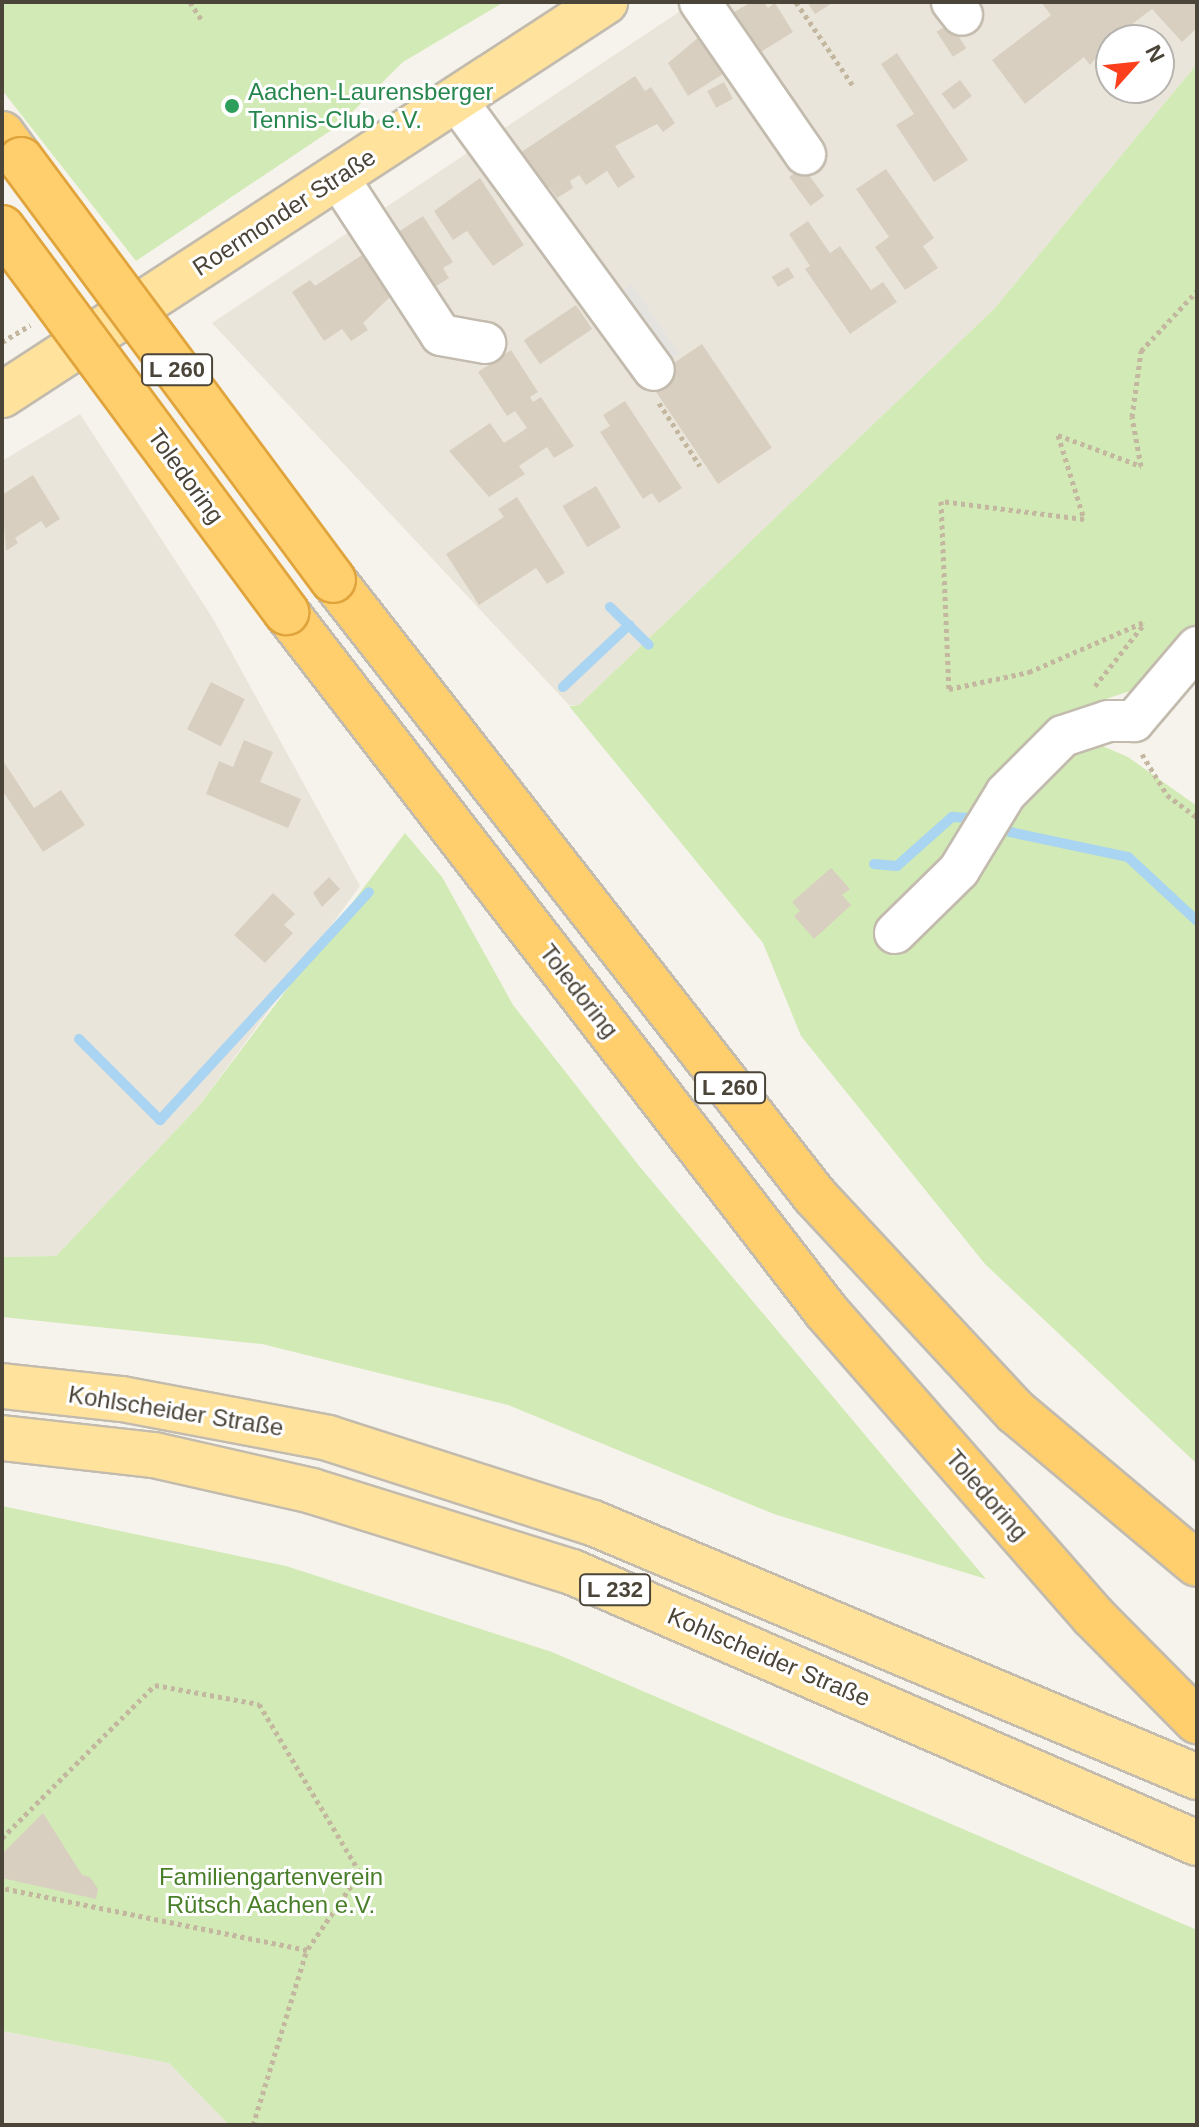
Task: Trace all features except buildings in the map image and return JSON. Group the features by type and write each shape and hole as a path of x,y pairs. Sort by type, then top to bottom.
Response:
{"highway":[{"name":"L 260","path":"12,147 333,580 815,1196 1016,1412 1197,1564"},
{"name":"Toledoring","path":"2,228 286,612 826,1311 1093,1616 1197,1721"}],"main road":[{"name":"Roermonder Straße","path":"2,395 605,2"},
{"name":"Kohlscheider Straße","path":"2,1386 122,1399 328,1438 593,1523 1197,1777"},
{"name":"Kohlscheider Straße","path":"2,1438 154,1455 298,1488 572,1572 1197,1843"}],"lane":[{"path":"700,2 805,154"},
{"path":"457,101 654,370"},
{"path":"337,176 441,335 485,343"},
{"path":"895,933 959,870 1006,793 1063,736 1108,721 1134,721 1197,647"}],"path":[{"path":"190,2 203,22"},
{"path":"796,2 854,87"},
{"path":"1197,291 1141,351 1132,417 1141,466 1058,435 1084,519 941,501 949,689 1029,672 1144,622 1087,697 1134,721 1142,755 1167,795 1197,818"},
{"path":"2,1838 155,1685 259,1704 360,1873 307,1950 253,2125"},
{"path":"2,1888 307,1950"}],"shaded area":[{"path":"694,2 1197,2 1197,64 1175,91 1175,24 1095,24 1095,104 1164,104 994,309 579,705 569,705 212,323"},
{"path":"632,284 679,354 653,371 606,301"},
{"path":"80,414 212,617 360,886 198,1107 56,1256 2,1257 2,461"},
{"path":"2,2031 169,2063 229,2125 2,2125"}],"green space":[{"name":"Aachen-Laurensberger Tennis-Club e.V.","path":"2,2 504,2 403,62 339,125 136,261 2,90"},
{"path":"1197,64 1197,636 1163,680 1070,711 1084,738 1128,757 1197,806 1197,1464 985,1264 801,1036 763,943 569,706 579,705 994,309 1164,104 1175,104 1175,91"},
{"path":"405,833 442,877 513,1005 640,1167 986,1579 774,1514 508,1405 262,1344 2,1317 2,1257 56,1256 198,1107"},
{"name":"Familiengartenverein Rütsch Aachen e.V.","path":"2,1506 286,1566 552,1652 1197,1930 1197,2125 229,2125 169,2063 2,2031"}],"waterway":[{"path":"610,607 649,645"},
{"path":"563,687 629,625"},
{"path":"874,864 897,866 952,817 974,818"},
{"path":"1010,832 1128,857 1197,921"},
{"path":"79,1039 160,1120 369,892"}],"place":[{"name":"Aachen-Laurensberger Tennis-Club e.V.","path":"232,106"}]}
